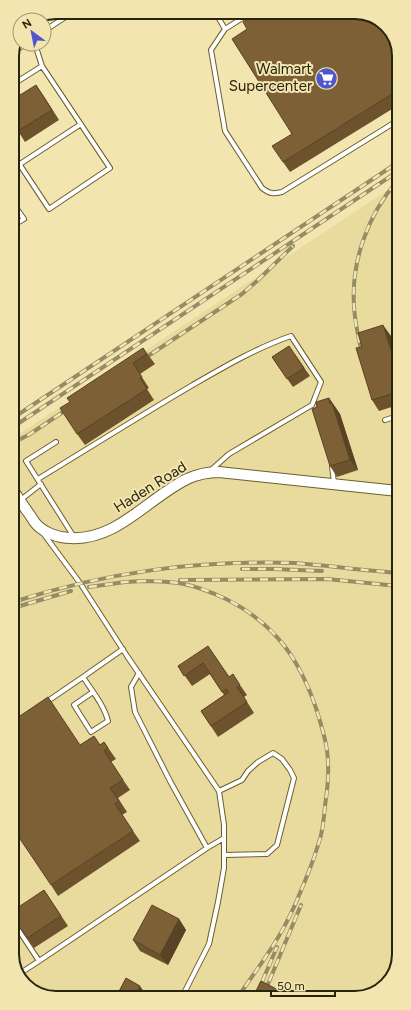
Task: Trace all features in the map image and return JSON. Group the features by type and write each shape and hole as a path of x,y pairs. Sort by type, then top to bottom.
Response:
{"street":[{"name":"Haden Road","path":"19,506 36,525 53,535 63,538 74,538 96,535 108,531 120,525 188,478 209,472 392,490"}],"lane":[{"path":"52,26 62,19"},
{"path":"219,19 225,29"},
{"path":"241,19 225,29 211,50 225,131 262,188 268,193 274,194 282,192 392,124"},
{"path":"38,52 42,66 81,124 110,168 49,208 20,164 81,124"},
{"path":"19,81 42,66"},
{"path":"19,212 24,219 19,222"},
{"path":"38,479 149,411 242,357 273,342 291,336 321,382 312,406 229,454 209,472"},
{"path":"312,406 315,412"},
{"path":"385,420 392,418"},
{"path":"56,442 26,461 74,538"},
{"path":"332,461 334,484"},
{"path":"19,501 41,484"},
{"path":"36,525 80,583 219,791 224,825 224,868 209,944 185,991"},
{"path":"44,704 123,649"},
{"path":"139,673 131,687 135,712 170,781 207,848"},
{"path":"83,677 93,692 106,712 108,721 91,732 74,705 93,692"},
{"path":"219,791 242,780 248,771 258,762 273,753 282,759 294,778 277,845 267,854 224,855"},
{"path":"24,971 224,838"},
{"path":"19,931 39,961"}],"shaded area":[{"path":"392,187 392,959 386,974 381,980 371,987 360,991 54,991 38,986 30,980 24,972 21,966 19,954 19,434"}],"building":[{"name":"Walmart Supercenter","path":"248,19 357,19 369,22 381,30 390,44 392,51 392,94 283,162 272,146 292,134 232,39 247,29 243,22"},
{"path":"36,85 52,110 19,130 19,96"},
{"path":"383,325 392,353 392,394 372,400 356,348 362,347 358,333"},
{"path":"289,346 304,368 287,379 272,357"},
{"path":"143,348 147,354 133,363 142,377 140,378 147,389 77,434 60,408 70,402 67,398"},
{"path":"329,398 330,404 332,403 350,460 330,466 312,409 317,407 316,402"},
{"path":"208,646 229,677 233,674 240,685 237,687 247,702 211,726 201,711 229,692 226,689 222,692 203,663 184,676 178,666"},
{"path":"48,697 80,745 94,736 100,745 104,742 108,748 104,751 123,780 110,788 119,801 115,804 133,831 51,885 19,837 19,717"},
{"path":"44,890 61,916 27,938 19,926 19,907"},
{"path":"152,905 179,919 160,955 133,940"},
{"path":"126,978 140,986 137,991 119,991"},
{"path":"261,981 280,991 256,991"}],"railway":[{"path":"19,414 392,166"},
{"path":"19,423 392,175"},
{"path":"363,358 357,332 354,306 355,272 364,239 370,224 392,188"},
{"path":"139,362 242,294 293,246"},
{"path":"19,440 72,406"},
{"path":"19,600 83,583 152,570 187,566 295,563 392,572"},
{"path":"242,569 322,571"},
{"path":"180,580 327,579 392,585"},
{"path":"138,581 173,582 200,588 226,599 244,609 259,620 284,645 303,676 317,711 324,737 328,757 328,785 322,829 316,853 284,926 270,951 242,991"},
{"path":"89,587 144,581"},
{"path":"19,606 71,591"},
{"path":"265,991 301,905"},
{"path":"258,991 277,947"}],"place":[{"name":"Walmart Supercenter","path":"327,78"}]}
